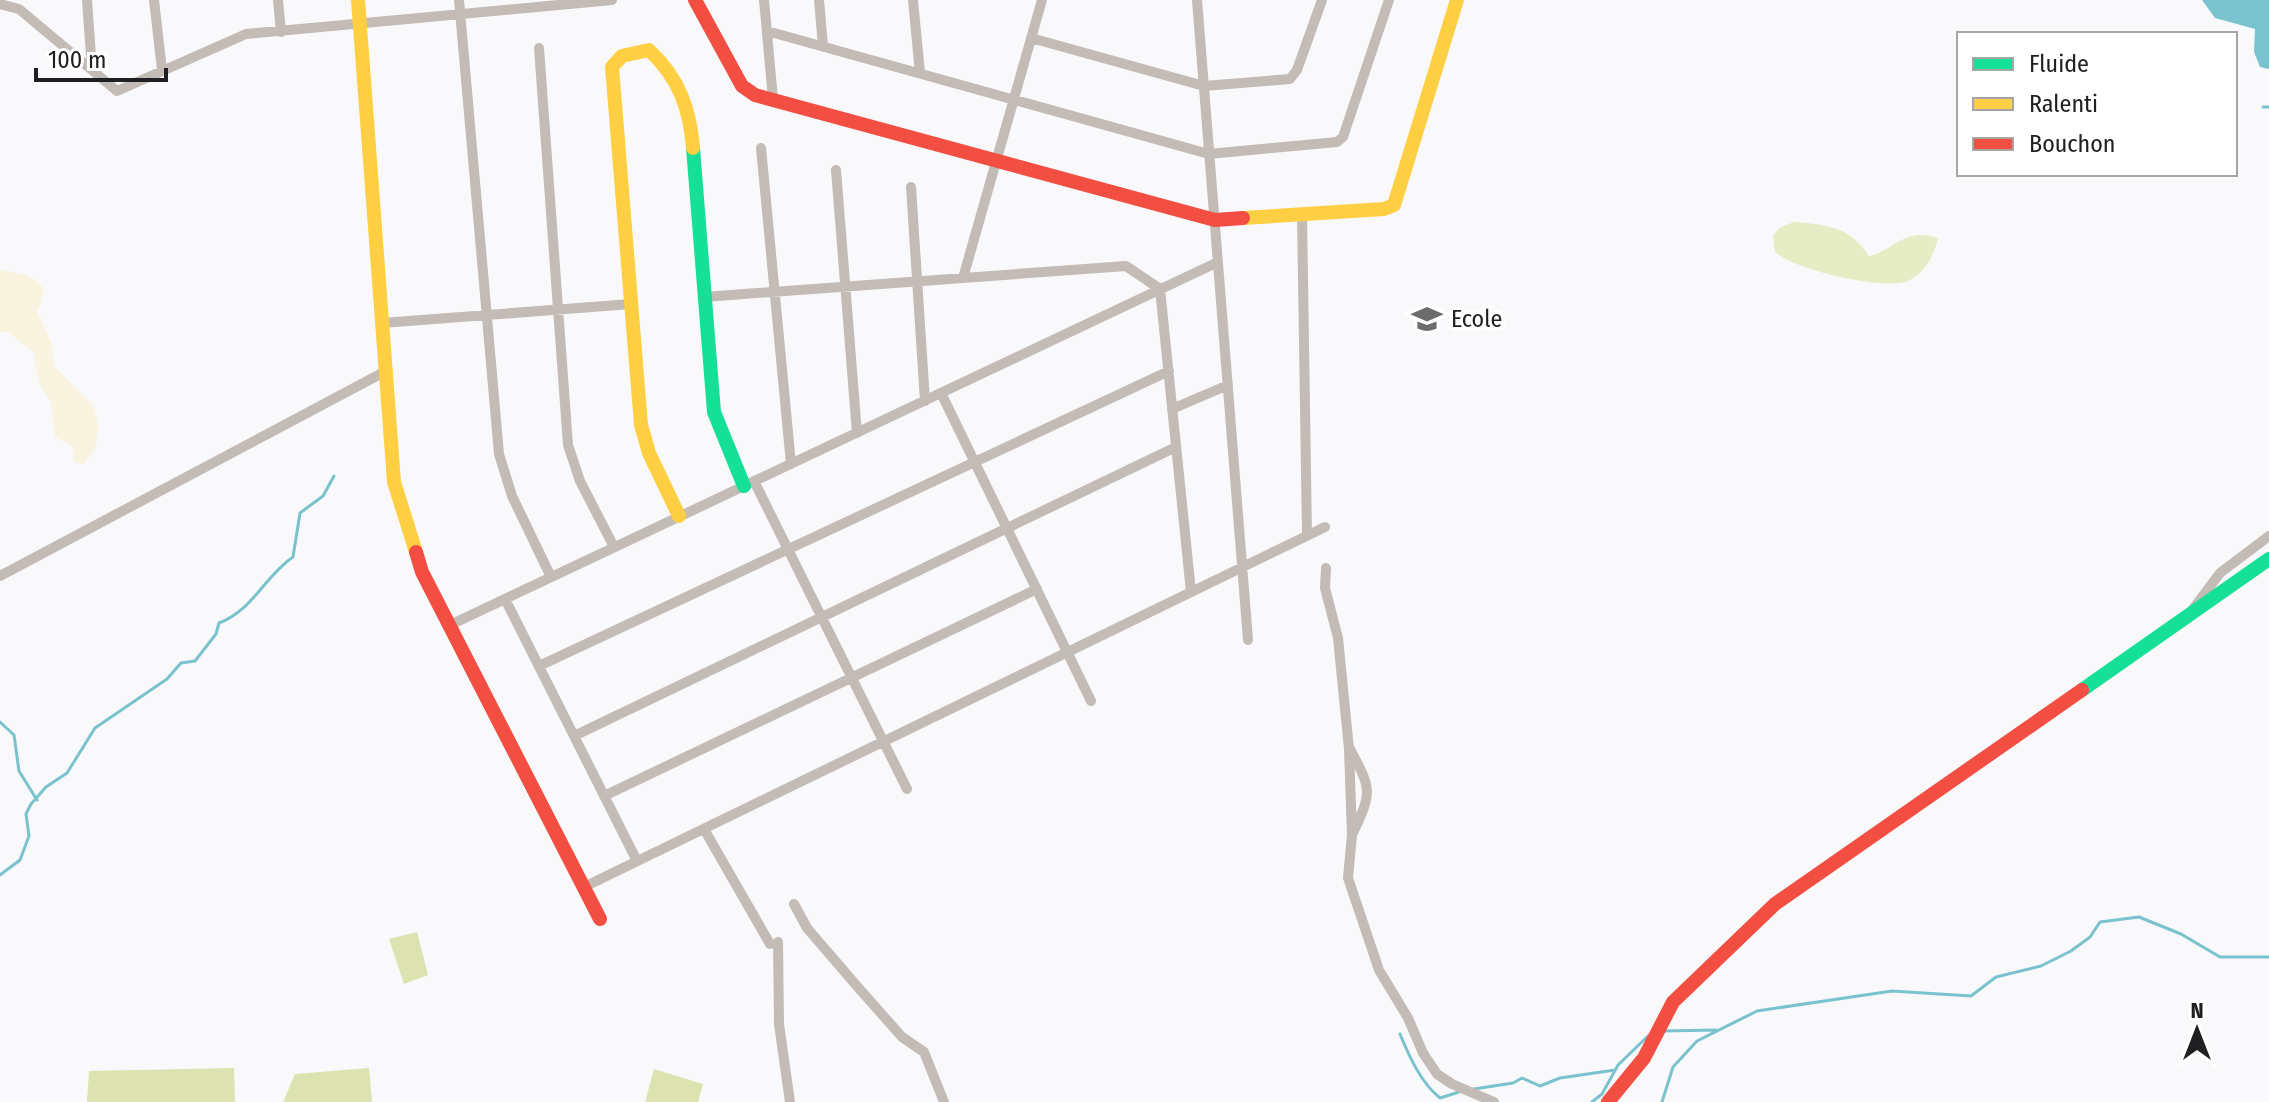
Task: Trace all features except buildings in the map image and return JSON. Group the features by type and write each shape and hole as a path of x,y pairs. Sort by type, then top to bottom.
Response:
{"street":[{"path":"87,0 92,70"},
{"path":"154,0 162,70"},
{"path":"278,0 281,32"},
{"path":"358,0 394,482 406,528 422,572 600,919"},
{"path":"459,0 499,454 512,496 551,577"},
{"path":"0,4 19,5 117,91 227,40 555,3 612,0"},
{"path":"695,0 742,86 755,95 1215,220 1394,205 1457,0"},
{"path":"764,0 773,99"},
{"path":"819,0 823,46"},
{"path":"913,0 920,73"},
{"path":"963,278 1042,0"},
{"path":"1197,0 1248,640"},
{"path":"1031,38 1204,86 1290,79 1297,70 1322,0"},
{"path":"767,31 1209,154 1337,142 1343,137 1389,0"},
{"path":"539,48 568,445 580,481 614,547"},
{"path":"679,516 649,453 641,425 612,67 622,56 649,50 661,61 690,111 714,412 749,484 788,549 907,789"},
{"path":"761,148 791,464"},
{"path":"836,170 857,433"},
{"path":"911,187 925,401"},
{"path":"1302,214 1307,536"},
{"path":"450,625 1218,262"},
{"path":"704,297 1126,266 1160,289 1191,592"},
{"path":"382,323 631,304"},
{"path":"0,576 386,371"},
{"path":"539,666 1169,371"},
{"path":"1172,409 1228,385"},
{"path":"941,393 1091,701"},
{"path":"574,736 1176,447"},
{"path":"584,887 1325,527"},
{"path":"2188,616 2220,573 2269,536"},
{"path":"1608,1102 1644,1058 1673,1002 1775,904 2269,559"},
{"path":"1326,568 1325,588 1338,638 1349,749 1352,835 1348,878 1379,970 1408,1018 1423,1053 1437,1074 1494,1102"},
{"path":"604,796 1037,589"},
{"path":"505,599 637,861"},
{"path":"1349,749 1364,775 1369,799 1352,835"},
{"path":"704,829 774,943 779,1024 790,1102"},
{"path":"794,904 807,928 856,985 902,1037 924,1052 944,1102"}],"green space":[{"path":"1794,222 1837,229 1854,238 1869,256 1908,237 1926,235 1938,238 1930,260 1920,272 1907,281 1887,284 1834,276 1785,259 1775,252 1773,236 1779,228"},
{"path":"417,932 428,975 404,984 389,939"},
{"path":"234,1068 235,1102 87,1102 89,1071"},
{"path":"369,1068 372,1102 283,1102 295,1074"},
{"path":"654,1069 703,1084 698,1102 645,1102"}],"sand":[{"path":"0,271 31,277 41,286 42,300 37,311 52,344 54,366 94,407 99,426 95,450 84,464 74,462 72,446 55,437 51,402 39,383 33,352 8,332 0,332"}],"water":[{"path":"2202,0 2269,0 2269,69 2260,67 2254,52 2255,29 2215,18"}],"waterway":[{"path":"2263,107 2269,107"},
{"path":"0,875 20,860 29,836 26,814 31,804 46,787 67,773 95,728 167,679 181,663 195,661 216,634 219,623 250,602 293,557 300,513 323,496 334,476"},
{"path":"0,722 14,735 19,771 37,800"},
{"path":"1662,1102 1673,1067 1697,1041 1757,1011 1892,991 1971,996 1996,977 2041,966 2071,951 2090,937 2100,922 2139,917 2181,934 2220,957 2269,957"},
{"path":"1663,1031 1716,1030"},
{"path":"1400,1034 1416,1069 1433,1092 1440,1098 1459,1092"},
{"path":"1592,1102 1602,1094 1618,1065 1648,1036"},
{"path":"1474,1089 1513,1083 1522,1078 1540,1086 1560,1078 1615,1070"}],"traffic: fast":[{"path":"693,148 714,412 744,486"},
{"path":"2082,690 2269,559"}],"traffic: slow":[{"path":"358,0 394,482 416,552"},
{"path":"1243,218 1384,209 1394,205 1457,0"},
{"path":"679,516 649,453 641,425 612,67 622,56 649,50 668,72 686,107 693,148"}],"traffic: jam":[{"path":"695,0 742,86 755,95 1215,220 1243,218"},
{"path":"416,552 422,572 600,919"},
{"path":"1608,1102 1644,1058 1673,1002 1775,904 2082,690"}],"place":[{"name":"Ecole","path":"1427,319"}]}
